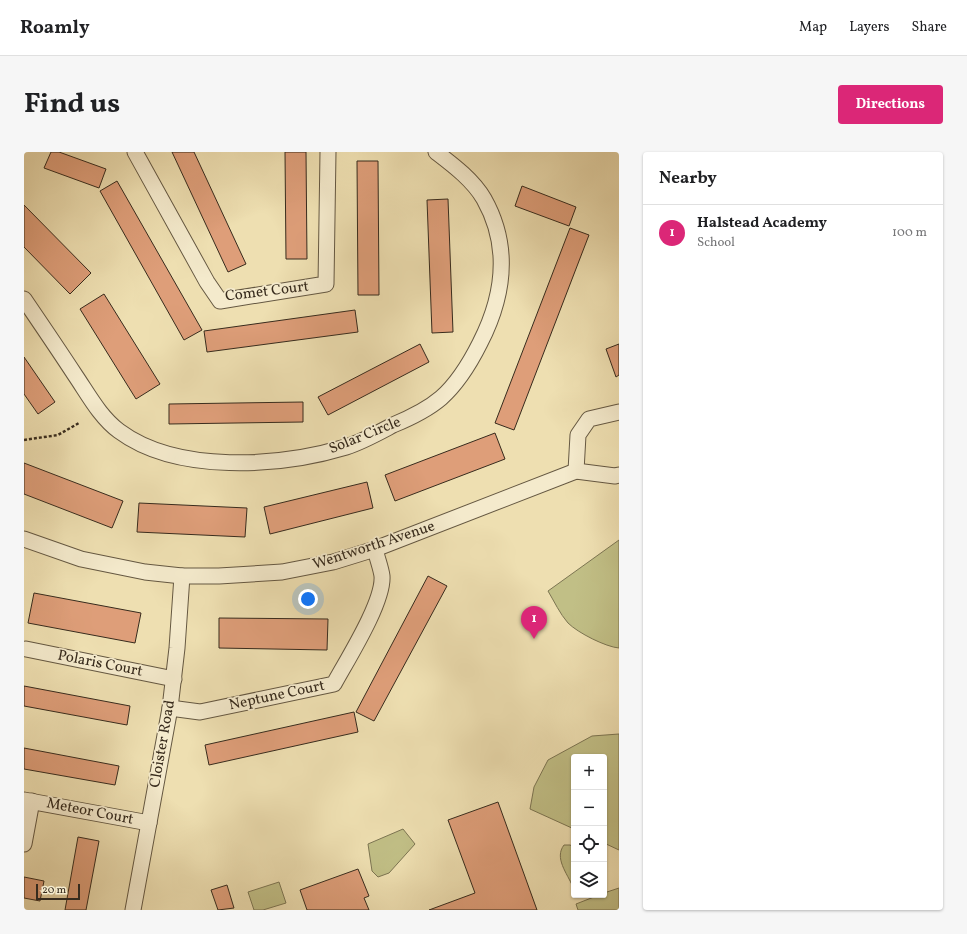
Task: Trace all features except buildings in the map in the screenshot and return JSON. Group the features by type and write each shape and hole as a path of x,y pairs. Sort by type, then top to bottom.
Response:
{"street":[{"name":"Comet Court","path":"135,152 207,282 220,301 326,284 328,152"},
{"name":"Solar Circle","path":"24,299 93,402 115,427 134,440 167,454 195,460 224,463 301,458 348,446 418,413 441,398 455,384 472,361 497,303 502,261 499,240 492,218 484,199 475,187 436,152"},
{"path":"576,472 578,435 589,419 619,412"},
{"name":"Wentworth Avenue","path":"24,539 81,559 138,571 182,576 253,575 282,572 333,562 375,549 576,472 615,476 619,475"},
{"name":"Neptune Court","path":"170,708 200,712 334,684 376,605 382,577 375,549"},
{"name":"Cloister Road","path":"133,910 170,708 174,679 182,576"},
{"name":"Polaris Court","path":"26,649 174,679"},
{"name":"Meteor Court","path":"24,844 28,800 149,823"}],"path":[{"path":"24,440 58,435 79,423"}],"shaded area":[{"path":"619,540 619,648 613,647 585,635 568,623 562,616 548,591"},
{"path":"619,734 619,850 607,844 607,754 571,754 571,828 530,809 534,787 548,760 592,736"},
{"path":"403,829 415,844 389,873 378,877 372,871 368,844"},
{"path":"564,845 571,846 571,883 562,866 560,855"},
{"path":"279,882 286,903 263,910 254,910 248,892"},
{"path":"619,888 619,910 578,910 576,904 591,898 607,898 607,892"}],"place":[{"name":"Halstead Academy","path":"534,639"}]}
